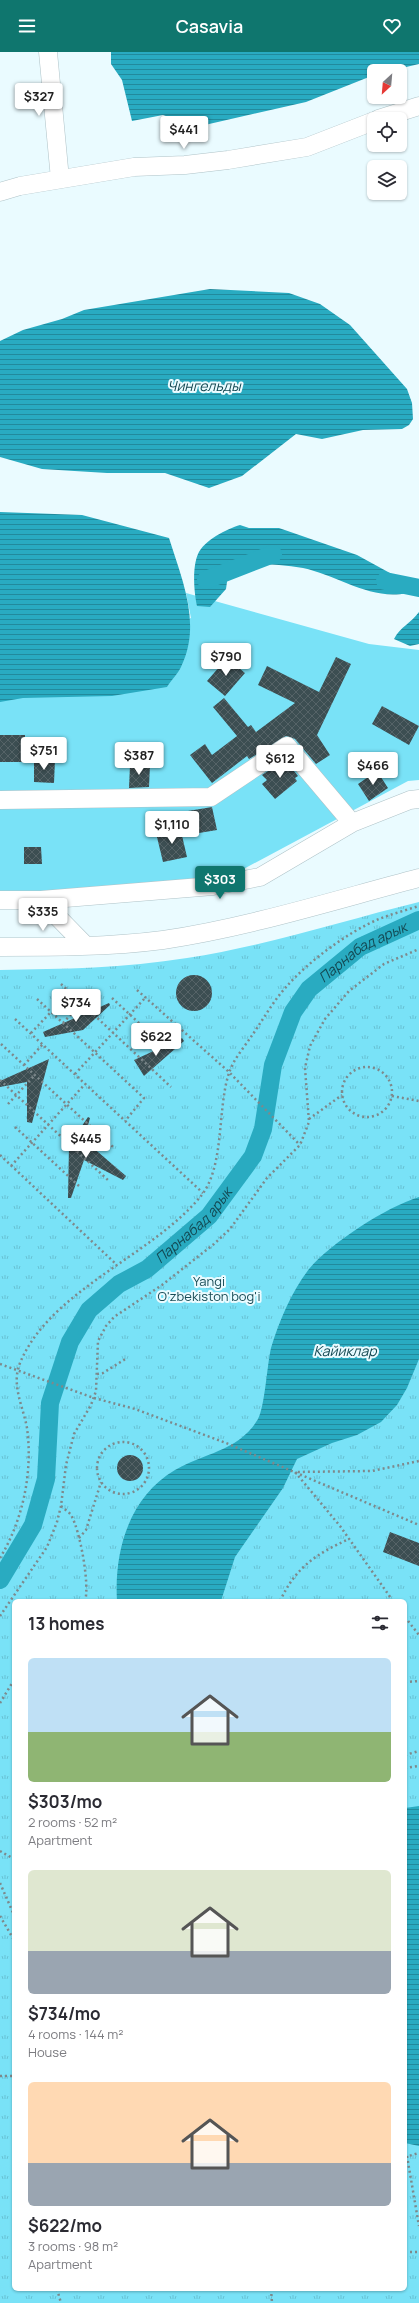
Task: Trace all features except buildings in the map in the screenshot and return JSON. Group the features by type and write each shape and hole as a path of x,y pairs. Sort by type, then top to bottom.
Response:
{"street":[{"path":"48,52 60,179"},
{"path":"400,112 419,106"},
{"path":"0,192 20,186 134,166 214,162 307,147 367,124"},
{"path":"0,800 211,797 287,746 352,823"},
{"path":"0,900 41,900 213,886 260,877 352,823 410,800 419,799"},
{"path":"0,947 86,946 162,940 215,931 419,878"},
{"path":"41,900 86,946"}],"path":[{"path":"0,1558 7,1547 24,1502 28,1465 27,1428 18,1400 17,1371 26,1348 45,1324 81,1290 117,1265 188,1211 203,1193 216,1162 221,1113 229,1072 287,986 323,954 378,919 419,906"},
{"path":"0,1616 47,1547 61,1506 66,1465 74,1434 94,1398 97,1374 98,1341 110,1322 133,1302 162,1285 214,1244 230,1229 267,1178 300,1145 305,1135 308,1119 305,1068 310,1046 325,1019 349,991 384,964 419,949"},
{"path":"61,984 172,1086"},
{"path":"137,990 229,1072 300,1145"},
{"path":"63,1023 90,994"},
{"path":"112,998 167,1049"},
{"path":"75,1074 145,998"},
{"path":"37,999 144,1098 125,1121"},
{"path":"31,1033 51,1012"},
{"path":"15,1019 203,1193"},
{"path":"1,1044 113,1147"},
{"path":"24,1065 43,1044"},
{"path":"371,1067 385,1074 389,1081 392,1096 389,1103 378,1114 363,1116 349,1109 343,1095 345,1080 356,1070 371,1067"},
{"path":"8,1104 35,1075"},
{"path":"0,1080 109,1181"},
{"path":"11,1166 85,1084"},
{"path":"308,1119 343,1095"},
{"path":"392,1096 419,1101"},
{"path":"15,1127 79,1186"},
{"path":"0,1155 117,1265"},
{"path":"97,1374 103,1373 127,1358"},
{"path":"0,1364 94,1398 135,1408 296,1472 419,1524"},
{"path":"78,1538 86,1530 101,1482 98,1464 106,1448 124,1442 136,1445 145,1454 150,1466 148,1478 135,1492 129,1494 116,1493 101,1482"},
{"path":"296,1472 372,1472 419,1461"},
{"path":"296,1472 349,1539 392,1599"},
{"path":"61,1506 70,1514 78,1538 88,1592 86,1599"},
{"path":"281,1599 296,1574 312,1558 349,1539"},
{"path":"407,1620 419,1635"},
{"path":"407,1682 419,1680"},
{"path":"0,1703 12,1683"},
{"path":"407,1754 419,1751"},
{"path":"407,1768 419,1766"},
{"path":"0,1851 12,1858"},
{"path":"0,1883 12,1910"},
{"path":"0,1916 12,1937"},
{"path":"0,2076 12,2076"},
{"path":"407,2156 413,2156 419,2153"},
{"path":"407,2161 419,2226"},
{"path":"407,2252 419,2252"},
{"path":"58,2291 61,2303"},
{"path":"272,2291 272,2303"}],"green space":[{"path":"186,593 369,644 419,650 419,780 408,781 238,872 147,889 0,898 0,695 191,618"},
{"name":"Yangi O'zbekiston bog'i","path":"419,902 419,2303 0,2303 0,970 140,964 216,953 274,940"}],"water":[{"path":"111,52 419,52 419,64 407,67 407,64 367,64 367,78 306,102 196,127 163,115 132,121 122,80 111,64"},
{"name":"Чингельды","path":"210,289 289,293 320,304 350,325 407,389 412,403 413,419 409,425 402,429 363,430 322,439 296,434 242,476 209,488 165,473 107,473 42,469 0,457 0,341 23,330 62,319 84,310"},
{"path":"0,512 82,515 169,538 188,602 190,635 187,651 181,667 167,687 112,696 23,698 0,702"},
{"path":"240,525 249,528 279,528 357,555 410,584 407,593 394,595 367,590 316,571 303,568 230,561 226,589 210,607 197,606 194,587 194,573 198,554 210,540 229,529"},
{"path":"419,612 419,644 410,646 394,639 399,631"},
{"name":"Кайиклар","path":"419,1197 419,1359 407,1388 397,1405 381,1422 357,1435 332,1443 297,1459 283,1488 235,1557 222,1599 117,1599 118,1563 122,1545 136,1510 146,1495 159,1481 175,1470 231,1445 250,1430 258,1419 264,1395 271,1348 274,1338 292,1297 309,1269 345,1237 375,1217"},
{"path":"419,1806 419,2146 407,2143 407,1808"}],"waterway":[{"path":"206,580 273,554"},
{"path":"385,581 419,588"},
{"name":"Парнабад арык","path":"0,1580 33,1525 46,1479 50,1403 70,1342 89,1310 119,1284 147,1269 209,1216 253,1156 263,1129 273,1065 293,1012 309,989 360,947 419,920"}]}
